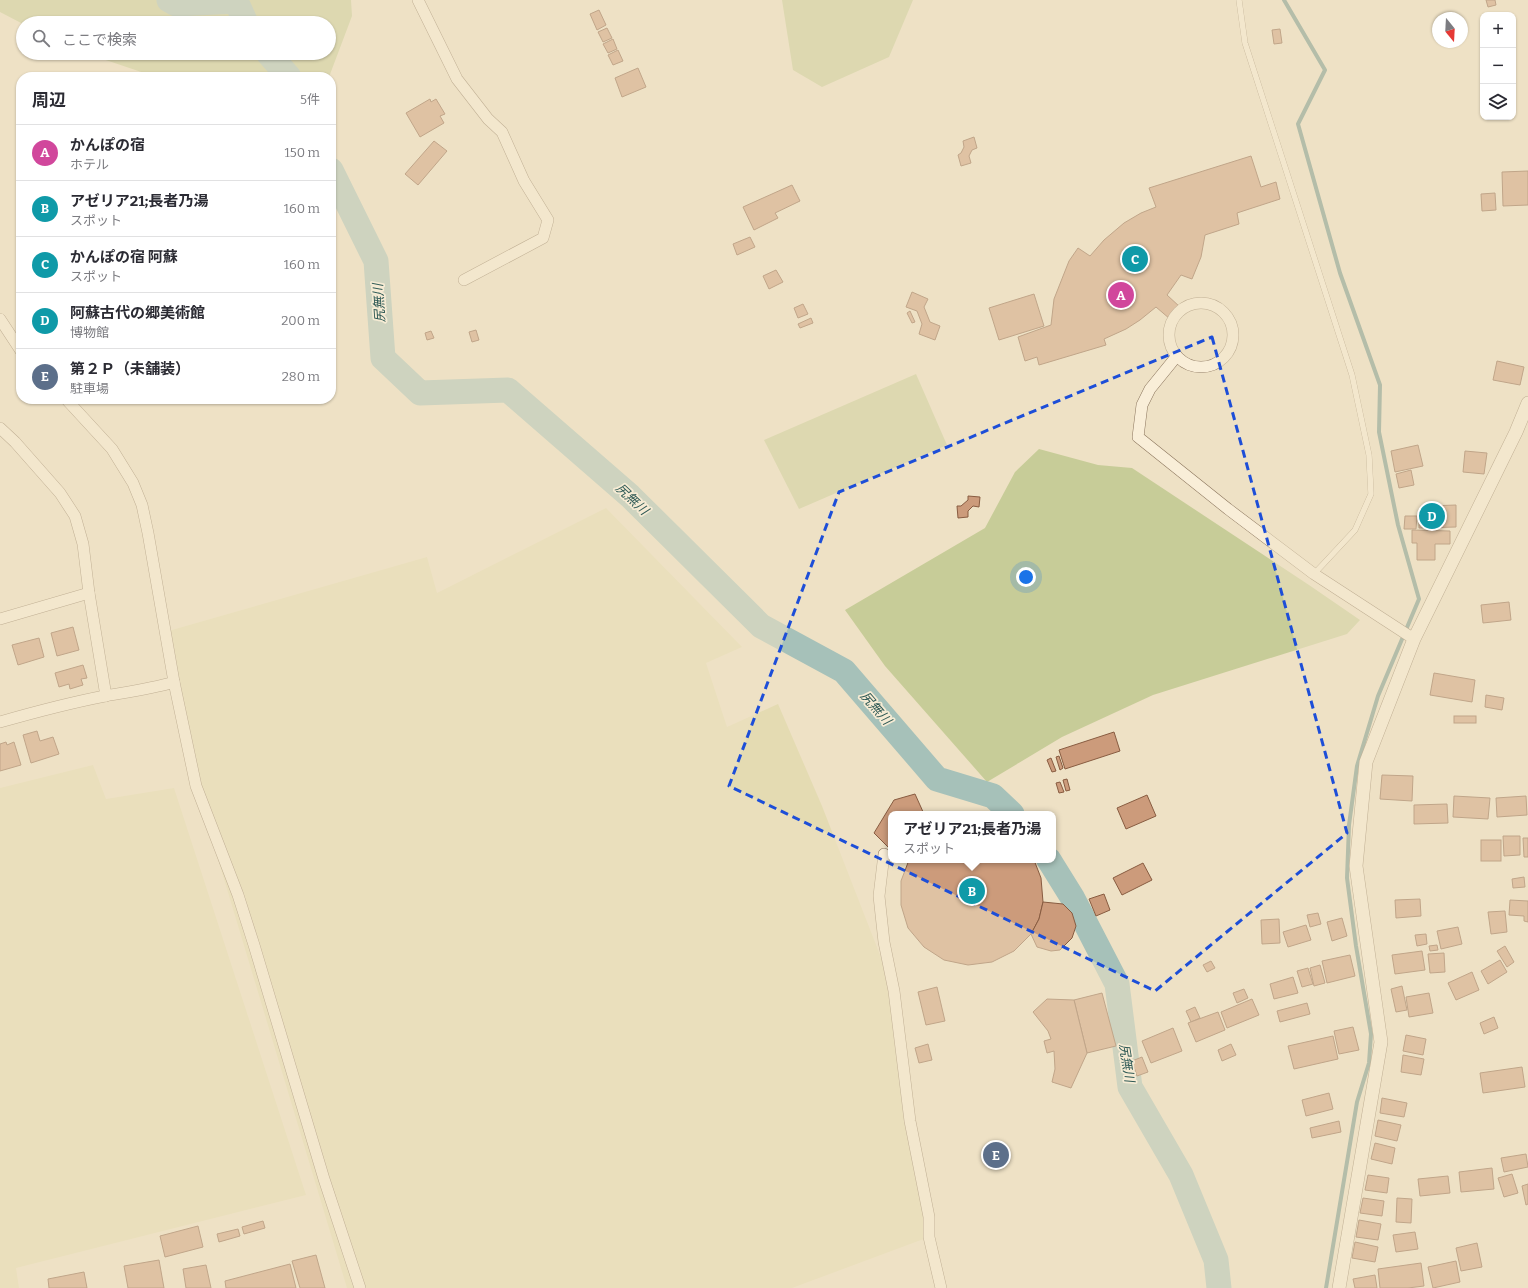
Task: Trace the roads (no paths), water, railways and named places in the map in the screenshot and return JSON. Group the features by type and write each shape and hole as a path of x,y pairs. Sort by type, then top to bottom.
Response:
{"street":[{"path":"418,0 457,80 488,119 502,132 524,181 548,220 543,238 464,280"},
{"path":"1190,304 1211,304 1220,309 1228,317 1232,326 1233,337 1231,348 1225,357 1206,367 1195,367 1185,364 1176,357 1168,338 1169,327 1174,317 1181,310 1190,304"},
{"path":"0,319 16,343"},
{"path":"1176,357 1150,389 1142,405 1138,437 1228,509 1314,574 1414,639"},
{"path":"1339,1288 1381,1042 1356,866 1366,762 1414,639 1516,432 1528,403"},
{"path":"71,404 112,449 133,483 142,505 174,682 196,786 240,902 324,1179 360,1288"},
{"path":"0,428 15,442 60,493 75,516 83,544 89,593 106,696"},
{"path":"0,619 89,593"},
{"path":"0,722 59,706 155,688 174,682"},
{"path":"884,854 879,896 884,942 894,991 910,1121 929,1217 929,1237 941,1288"}],"lane":[{"path":"1239,0 1245,44 1352,375 1369,455 1371,494 1355,530 1314,574"}],"waterway":[{"name":"尻無川","path":"169,0 176,4 236,1 243,16"},
{"path":"1284,0 1325,70 1298,124 1340,273 1380,385 1379,432 1398,525 1419,599 1378,696 1357,766 1349,825 1347,878 1356,946 1371,1034 1369,1063 1357,1102 1326,1288"},
{"name":"尻無川","path":"274,60 285,72"},
{"name":"尻無川","path":"336,180 376,261 383,358 420,393 508,390 630,496 761,626 844,671 937,779 993,796 1009,811"},
{"name":"尻無川","path":"1051,863 1072,897 1117,984 1130,1087 1181,1175 1216,1260 1219,1288"}],"place":[{"name":"かんぽの宿 阿蘇","path":"1135,259"},
{"name":"かんぽの宿","path":"1121,295"},
{"name":"阿蘇古代の郷美術館","path":"1432,516"},
{"name":"アゼリア21;長者乃湯","path":"972,891"},
{"name":"第２Ｐ（未舗装）","path":"996,1155"}]}
